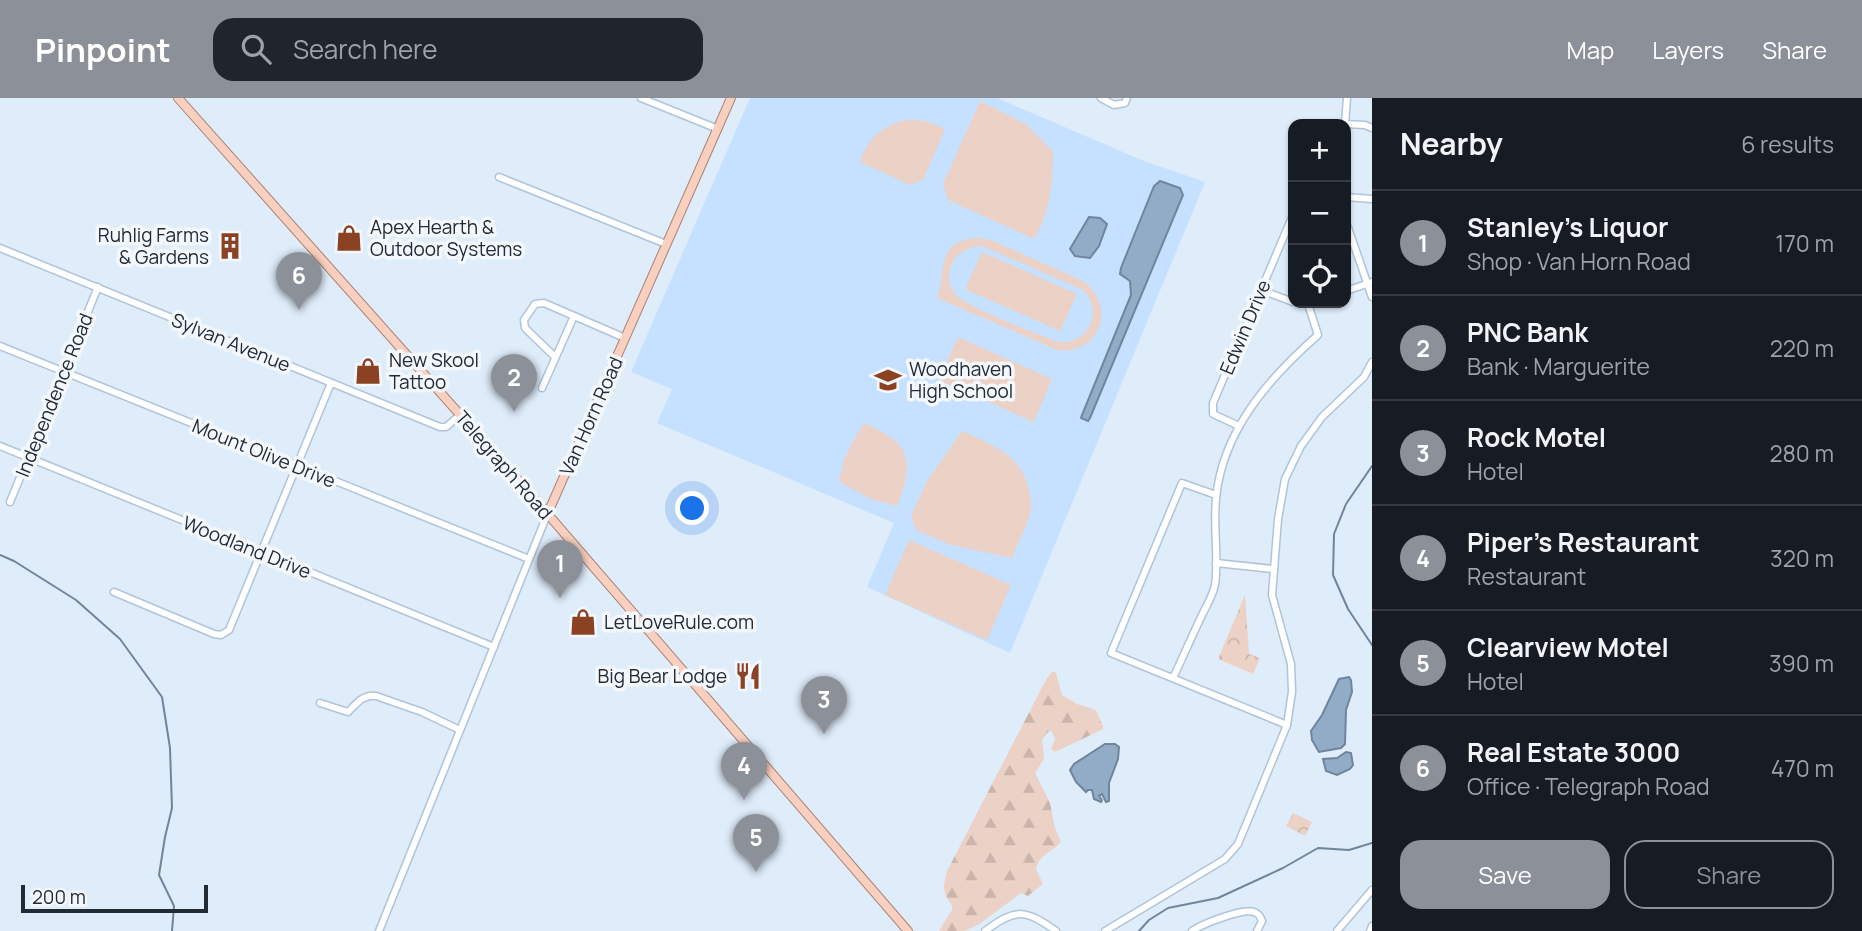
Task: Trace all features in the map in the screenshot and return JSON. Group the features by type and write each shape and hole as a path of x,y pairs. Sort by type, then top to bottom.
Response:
{"main road":[{"name":"Telegraph Road","path":"178,98 548,515 908,931"},
{"name":"Van Horn Road","path":"548,515 731,98"}],"street":[{"path":"641,98 718,129"},
{"path":"1101,98 1114,105 1125,103 1127,98"},
{"path":"1345,119 1347,98"},
{"path":"1351,125 1372,128"},
{"path":"499,177 666,244"},
{"path":"1351,197 1372,199"},
{"name":"Edwin Drive","path":"1239,426 1213,414 1213,403 1288,227"},
{"path":"1351,235 1370,283 1372,297"},
{"name":"Sylvan Avenue","path":"0,248 440,427 446,426 460,415"},
{"path":"1351,289 1370,283"},
{"name":"Independence Road","path":"10,502 98,287"},
{"path":"1261,290 1288,300"},
{"path":"555,357 526,329 524,320 532,306 538,303 625,338"},
{"path":"1173,678 1215,588 1216,495 1224,462 1239,426 1257,397 1289,360 1318,335 1311,308"},
{"path":"542,388 574,316"},
{"name":"Mount Olive Drive","path":"0,346 529,559"},
{"path":"1105,931 1234,851 1287,725 1292,692 1291,664 1272,595 1278,519 1285,479 1301,446 1322,417 1364,377 1372,362"},
{"path":"114,592 214,634 226,633 232,626 331,383"},
{"name":"Woodland Drive","path":"0,446 494,647"},
{"path":"1216,495 1182,484 1111,653 1287,725"},
{"name":"Van Horn Road","path":"379,931 548,515"},
{"path":"1216,563 1273,569"},
{"path":"320,703 348,712 363,698 376,696 422,712 460,730"},
{"path":"1337,931 1370,896"},
{"path":"1192,931 1239,912 1251,912 1260,916 1262,921 1257,931"},
{"path":"985,931 1002,918 1019,913 1035,917 1056,931"}],"shaded area":[{"name":"Woodhaven High School","path":"750,98 997,98 1144,161 1205,182 1010,653 867,587 894,523 657,423 672,389 631,372"},
{"path":"1160,181 1180,188 1183,195 1088,421 1081,418 1082,415 1131,295 1130,281 1120,274 1121,268 1154,186"},
{"path":"1089,217 1100,218 1107,224 1099,246 1090,258 1075,256 1070,249"},
{"path":"1349,677 1352,692 1346,710 1345,744 1341,748 1319,752 1312,740 1311,731 1339,679"},
{"path":"1105,744 1119,747 1118,759 1109,783 1109,801 1106,802 1102,794 1099,796 1101,802 1094,799 1092,790 1086,792 1076,782 1070,770 1074,764"},
{"path":"1346,752 1351,753 1353,765 1350,769 1337,775 1326,771 1323,759 1337,758"}],"green space":[{"path":"980,101 1026,124 1053,152 1050,197 1034,239 948,200 943,184"},
{"path":"907,120 926,121 945,129 923,180 910,185 860,162 867,146 877,134 891,125"},
{"path":"965,240 991,240 1081,280 1093,290 1099,301 1101,314 1094,337 1072,350 1057,350 937,298 945,259 955,244","holes":["982,246 1083,290 1090,299 1092,318 1084,334 1066,342 1055,341 973,306 956,295 949,278 953,262 958,256 973,247"]},
{"path":"982,252 1077,294 1060,331 965,289"},
{"path":"958,337 1052,379 1034,422 939,380"},
{"path":"864,423 891,438 905,455 906,476 897,506 873,500 841,483 839,477 842,464"},
{"path":"962,431 1004,452 1025,478 1031,511 1012,558 951,545 916,530 911,516 927,481"},
{"path":"909,540 1011,585 987,640 885,595"},
{"path":"1245,595 1249,654 1260,658 1253,674 1218,659"},
{"path":"1053,671 1056,673 1062,695 1077,704 1096,710 1103,729 1055,752 1051,749 1055,739 1052,732 1049,731 1042,739 1044,759 1035,773 1050,803 1061,842 1043,856 1038,864 1036,869 1043,884 1028,896 1021,893 978,925 964,931 939,931 952,910 944,889 947,871"},
{"path":"1293,813 1312,822 1305,836 1286,826"}],"waterway":[{"path":"1372,466 1346,504 1334,534 1333,575 1348,609 1372,645"},
{"path":"0,555 76,600 120,639 162,697 170,748 172,808 159,875 174,906 172,931"},
{"path":"1139,931 1149,920 1168,908 1218,898 1283,868 1318,848 1349,850 1372,843"}],"place":[{"name":"Apex Hearth & Outdoor Systems","path":"349,238"},
{"name":"Ruhlig Farms & Gardens","path":"230,246"},
{"name":"Real Estate 3000","path":"299,310"},
{"name":"New Skool Tattoo","path":"368,371"},
{"name":"Woodhaven High School","path":"888,380"},
{"name":"PNC Bank","path":"514,412"},
{"name":"Stanley's Liquor","path":"560,598"},
{"name":"LetLoveRule.com","path":"583,622"},
{"name":"Big Bear Lodge","path":"748,676"},
{"name":"Rock Motel","path":"824,734"},
{"name":"Piper's Restaurant","path":"744,800"},
{"name":"Clearview Motel","path":"756,872"}]}
